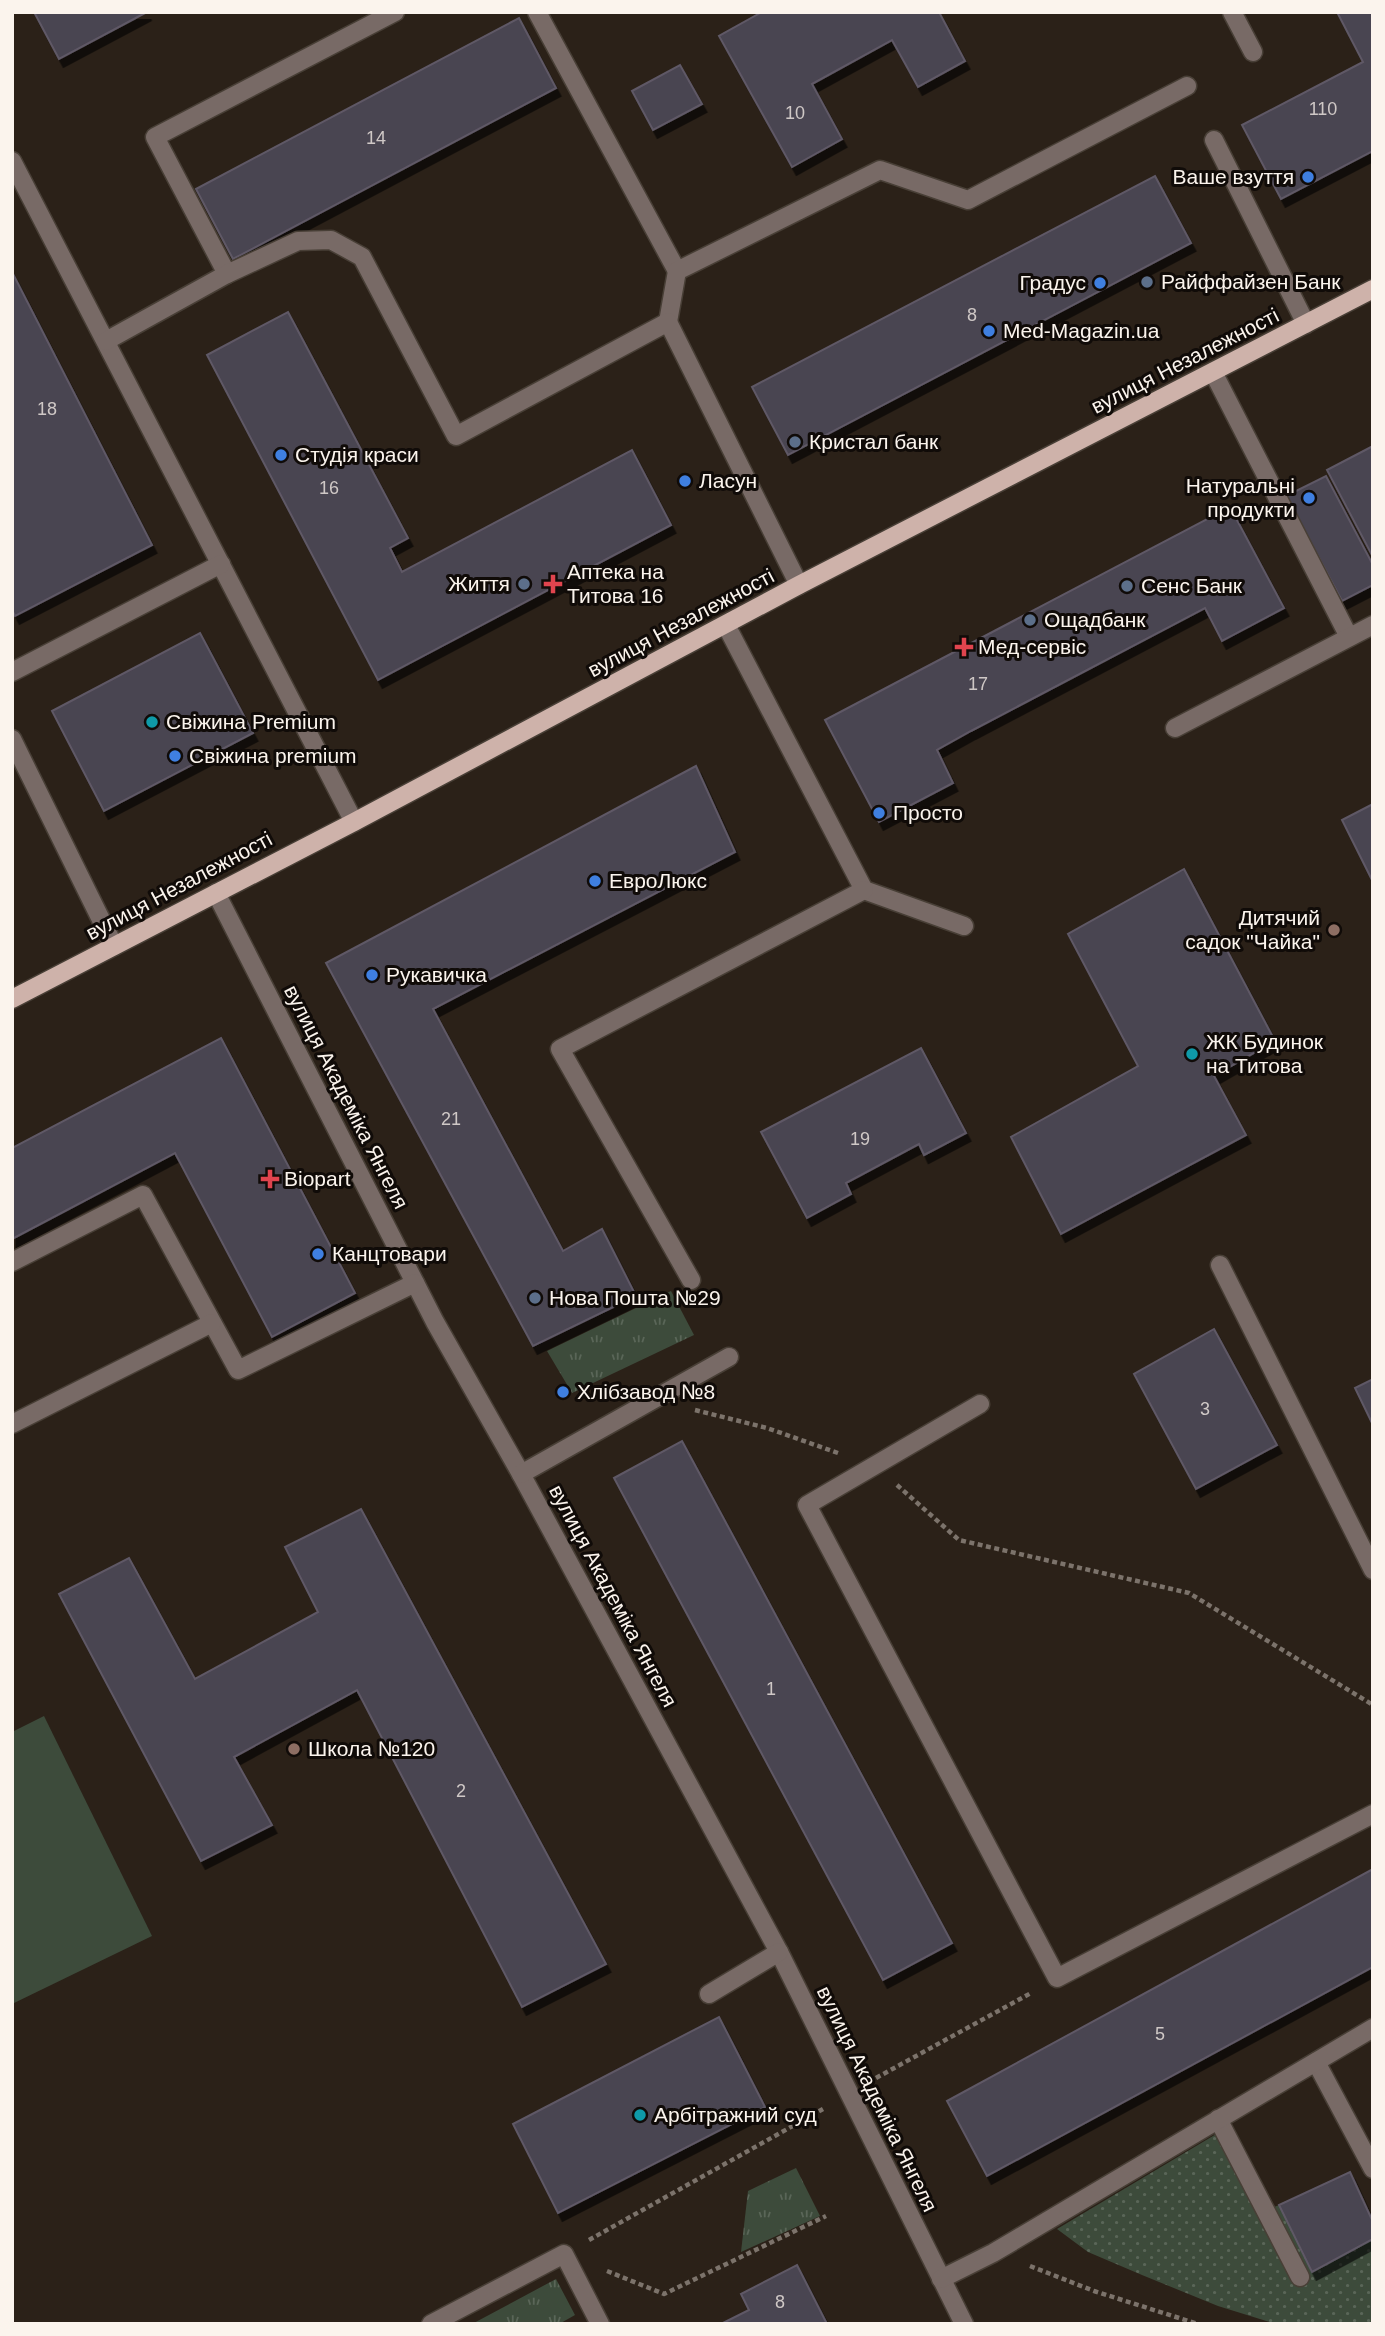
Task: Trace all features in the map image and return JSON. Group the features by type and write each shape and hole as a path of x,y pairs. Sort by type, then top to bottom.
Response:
{"main road":[{"name":"вулиця Незалежності","path":"12,999 354,822 799,585 1373,289"}],"street":[{"path":"227,274 155,137 395,12"},
{"path":"537,12 677,271 668,322 799,585"},
{"path":"1232,12 1253,52"},
{"path":"677,271 880,170 968,200 1187,86"},
{"path":"1214,140 1306,324"},
{"path":"12,161 354,822"},
{"path":"106,341 227,274 298,241 331,240 362,257 456,436 668,322"},
{"path":"1213,372 1349,637"},
{"path":"12,673 221,564"},
{"path":"726,625 864,890 964,926"},
{"path":"1175,728 1373,625"},
{"path":"12,740 114,946"},
{"path":"691,1280 560,1049 864,890"},
{"name":"вулиця Академіка Янгеля","path":"216,893 415,1283 779,1952 964,2324"},
{"path":"12,1262 144,1195 238,1370 415,1283"},
{"path":"1220,1265 1373,1570"},
{"path":"12,1423 212,1323"},
{"path":"521,1474 729,1357"},
{"path":"980,1404 807,1505 1057,1979 1373,1814"},
{"path":"709,1994 779,1952"},
{"path":"941,2279 993,2253 1373,2028"},
{"path":"1316,2062 1373,2169"},
{"path":"1218,2119 1300,2277"},
{"path":"431,2324 564,2254 600,2324"}],"path":[{"path":"654,1400 767,1428 875,1465 959,1540 1189,1593 1373,1705"},
{"path":"564,2254 1057,1979"},
{"path":"564,2254 664,2294 827,2216"},
{"path":"993,2253 1094,2291 1198,2324"}],"green space":[{"path":"671,1291 694,1335 572,1393 547,1351"},
{"path":"44,1716 152,1936 12,2004 12,1732"},
{"path":"1223,2130 1265,2211 1279,2205 1312,2271 1373,2239 1373,2324 1276,2324 1218,2306 1088,2252 1057,2229"},
{"path":"796,2168 820,2216 741,2252 748,2191"},
{"path":"556,2279 575,2315 559,2324 472,2324"}],"building":[{"path":"34,12 147,12 59,59"},
{"path":"762,12 939,12 965,61 918,87 892,40 812,84 842,139 792,167 719,36"},
{"path":"1337,12 1373,12 1373,151 1281,199 1242,125 1363,62"},
{"path":"519,18 556,88 233,259 196,189"},
{"path":"680,65 702,104 653,130 632,91"},
{"path":"1155,176 1191,243 788,455 752,387"},
{"path":"12,272 152,545 15,616 12,610"},
{"path":"288,312 408,538 390,548 402,572 632,450 671,525 378,680 207,355"},
{"path":"1373,446 1373,557 1327,470"},
{"path":"1326,476 1373,565 1373,585 1342,601 1286,496"},
{"path":"1230,507 1284,608 1222,641 1205,608 971,731 937,750 953,783 879,822 825,720"},
{"name":"Свіжина Premium","path":"200,633 253,733 104,811 52,711"},
{"path":"696,766 735,852 433,1009 563,1251 602,1229 636,1296 533,1346 326,963"},
{"path":"1373,804 1373,882 1342,820"},
{"name":"ЖК Будинок на Титова","path":"1184,869 1275,1041 1214,1076 1246,1135 1061,1234 1011,1137 1138,1066 1068,934"},
{"path":"221,1038 355,1293 272,1337 175,1153 12,1239 12,1148"},
{"path":"921,1048 966,1133 924,1155 919,1144 846,1183 851,1194 807,1218 761,1132"},
{"path":"1214,1329 1277,1445 1196,1489 1134,1374"},
{"path":"1373,1379 1373,1425 1355,1388"},
{"path":"682,1441 952,1943 883,1980 614,1478"},
{"path":"361,1509 606,1964 522,2007 357,1690 234,1757 272,1825 201,1861 59,1594 129,1558 195,1679 318,1612 285,1547"},
{"path":"1373,1869 1373,1967 987,2176 947,2101"},
{"name":"Арбітражний суд","path":"719,2017 765,2107 558,2213 513,2124"},
{"path":"1350,2172 1373,2222 1373,2239 1312,2272 1279,2205"},
{"path":"797,2265 827,2324 721,2324 749,2310 741,2294"}],"place":[{"name":"Ваше взуття","path":"1308,177"},
{"name":"Райффайзен Банк","path":"1147,282"},
{"name":"Градус","path":"1100,283"},
{"name":"Med-Magazin.ua","path":"989,331"},
{"name":"Кристал банк","path":"795,442"},
{"name":"Студія краси","path":"281,455"},
{"name":"Ласун","path":"685,481"},
{"name":"Натуральні продукти","path":"1309,498"},
{"name":"Життя","path":"524,584"},
{"name":"Аптека на Титова 16","path":"553,584"},
{"name":"Сенс Банк","path":"1127,586"},
{"name":"Ощадбанк","path":"1030,620"},
{"name":"Мед-сервіс","path":"964,647"},
{"name":"Свіжина Premium","path":"152,722"},
{"name":"Свіжина premium","path":"175,756"},
{"name":"Просто","path":"879,813"},
{"name":"ЕвроЛюкс","path":"595,881"},
{"name":"Дитячий садок \"Чайка\"","path":"1334,930"},
{"name":"Рукавичка","path":"372,975"},
{"name":"ЖК Будинок на Титова","path":"1192,1054"},
{"name":"Biopart","path":"270,1179"},
{"name":"Канцтовари","path":"318,1254"},
{"name":"Нова Пошта №29","path":"535,1298"},
{"name":"Хлібзавод №8","path":"563,1392"},
{"name":"Школа №120","path":"294,1749"},
{"name":"Арбітражний суд","path":"640,2115"}]}
